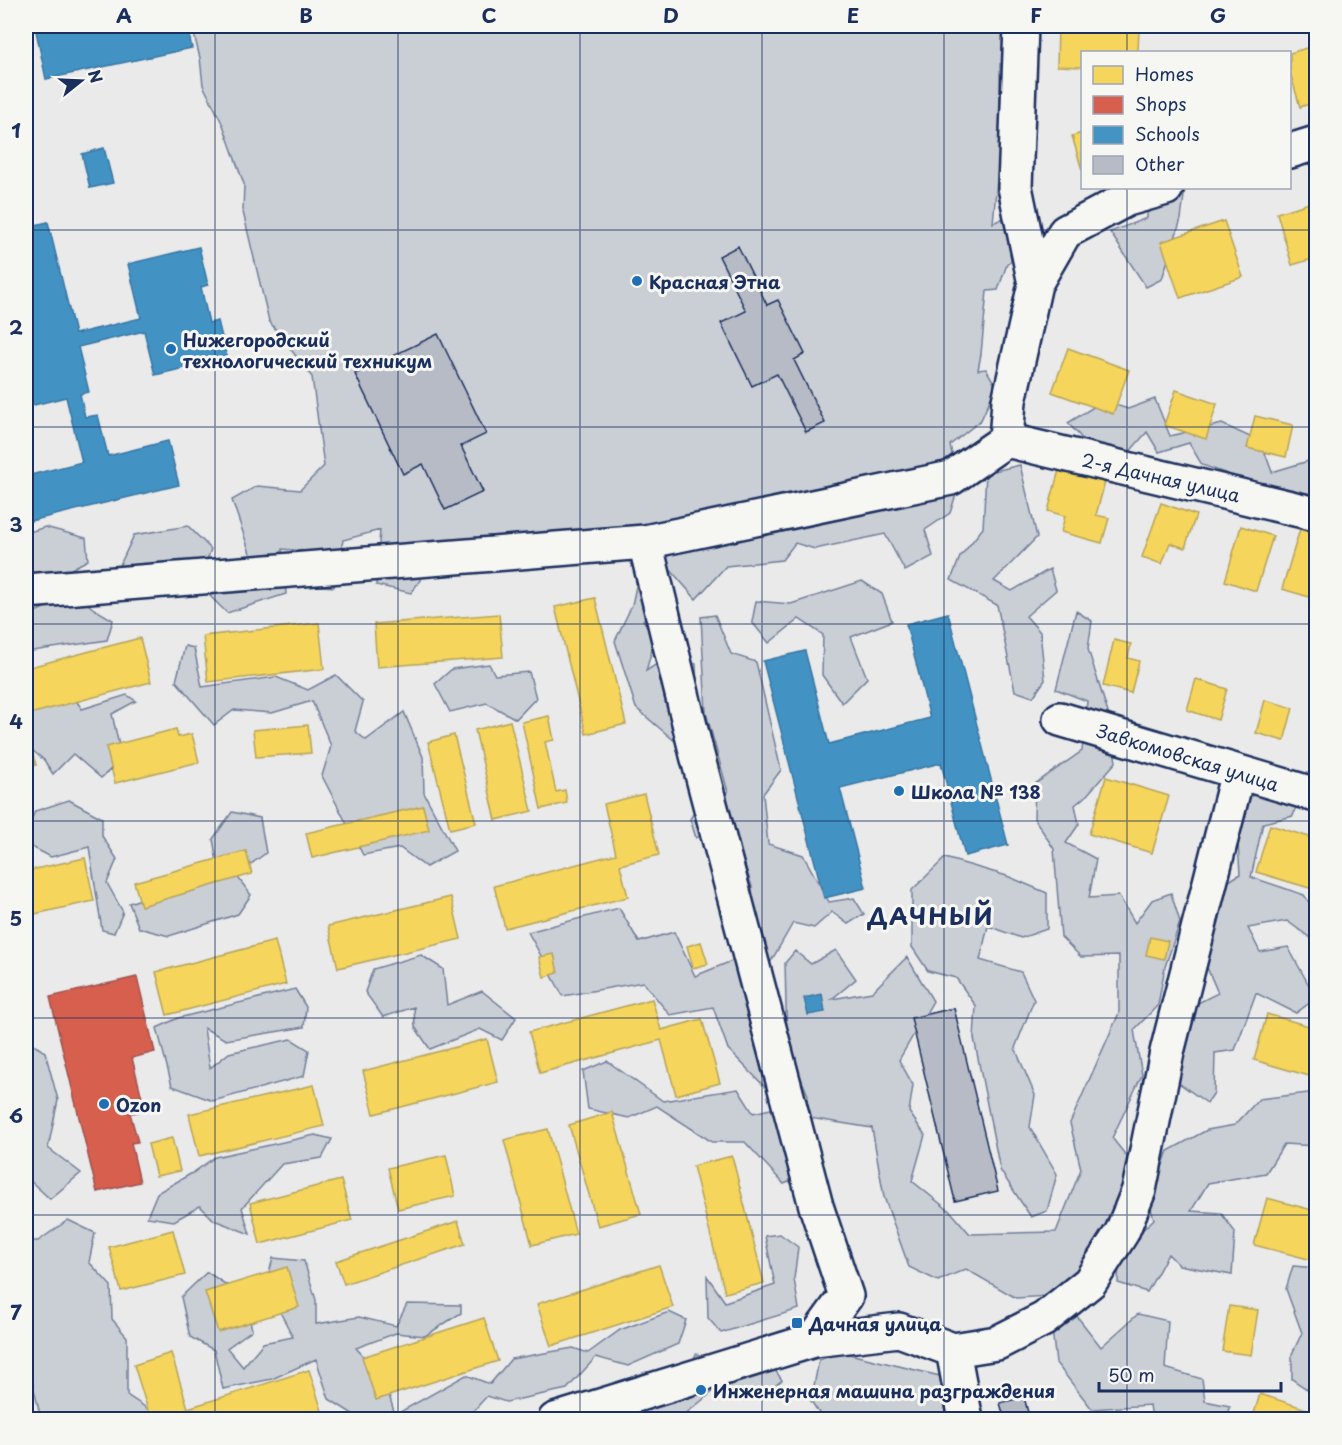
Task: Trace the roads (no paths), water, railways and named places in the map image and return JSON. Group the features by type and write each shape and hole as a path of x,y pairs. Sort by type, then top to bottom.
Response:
{"street":[{"path":"1021,26 1015,188 1035,284"},
{"path":"1291,151 1317,143"},
{"path":"26,591 645,542 951,478 1006,440 1009,401 1035,284 1065,232 1127,199 1162,189"},
{"name":"2-я Дачная улица","path":"1006,440 1317,514"},
{"path":"645,542 697,756 816,1206 846,1296 814,1340"},
{"name":"Завкомовская улица","path":"1060,718 1317,795"},
{"path":"555,1419 814,1340 899,1330 953,1350 997,1343 1044,1319 1090,1282 1122,1232 1139,1190 1167,1052 1238,772"},
{"path":"953,1350 966,1419"}],"place":[{"name":"Красная Этна","path":"637,281"},
{"name":"Нижегородский технологический техникум","path":"171,349"},
{"name":"Школа № 138","path":"899,791"},
{"name":"Ozon","path":"104,1104"},
{"name":"Дачная улица","path":"797,1323"},
{"name":"Инженерная машина разграждения","path":"701,1390"}],"district":[{"name":"ДАЧНЫЙ","path":"931,915"}]}
